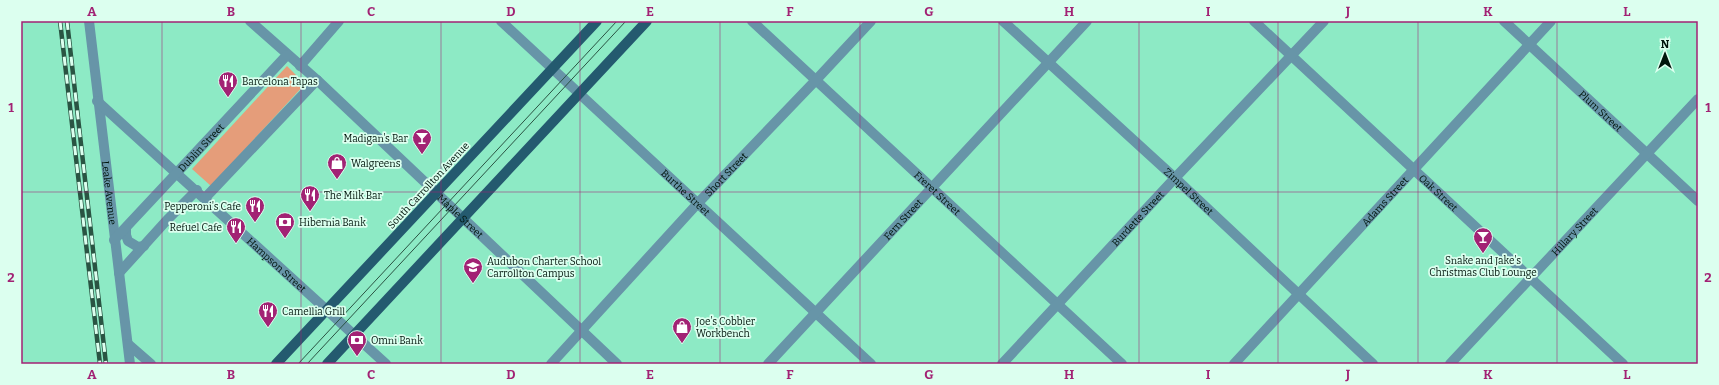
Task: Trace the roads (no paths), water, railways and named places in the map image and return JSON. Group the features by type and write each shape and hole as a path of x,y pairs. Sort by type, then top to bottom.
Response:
{"main road":[{"name":"South Carrollton Avenue","path":"276,364 597,21"},
{"path":"327,364 647,21"}],"street":[{"name":"Leake Avenue","path":"89,21 97,101 130,364"},
{"name":"Maple Street","path":"250,21 297,64 317,80 617,364"},
{"path":"297,64 339,21"},
{"name":"Burthe Street","path":"501,21 871,364"},
{"name":"Freret Street","path":"752,21 1122,364"},
{"name":"Short Street","path":"551,364 698,203 871,21"},
{"name":"Zimpel Street","path":"1003,21 1175,178 1373,364"},
{"name":"Fern Street","path":"768,364 1087,21"},
{"name":"Oak Street","path":"1254,21 1623,364"},
{"name":"Burdette Street","path":"1002,364 1324,21"},
{"name":"Plum Street","path":"1504,21 1698,201"},
{"name":"Adams Street","path":"1234,364 1551,21"},
{"name":"Dublin Street","path":"114,240 178,174 287,55"},
{"path":"206,198 317,80"},
{"name":"Hillary Street","path":"1450,364 1698,99"},
{"name":"Hampson Street","path":"97,101 206,198 386,364"},
{"path":"119,273 167,220 197,190"},
{"path":"126,228 128,241 138,247 144,246"},
{"path":"128,344 151,364"}],"tram line":[{"path":"298,364 617,21"},
{"path":"307,364 626,21"}],"railway":[{"path":"60,21 100,364"},
{"path":"67,21 106,364"}],"place":[{"name":"Barcelona Tapas","path":"228,98"},
{"name":"Madigan's Bar","path":"422,155"},
{"name":"Walgreens","path":"337,180"},
{"name":"The Milk Bar","path":"310,212"},
{"name":"Pepperoni's Cafe","path":"255,223"},
{"name":"Hibernia Bank","path":"285,239"},
{"name":"Refuel Cafe","path":"236,244"},
{"name":"Snake and Jake's Christmas Club Lounge","path":"1483,254"},
{"name":"Audubon Charter School Carrollton Campus","path":"473,284"},
{"name":"Camellia Grill","path":"268,328"},
{"name":"Joe's Cobbler Workbench","path":"682,344"},
{"name":"Omni Bank","path":"357,357"}]}
